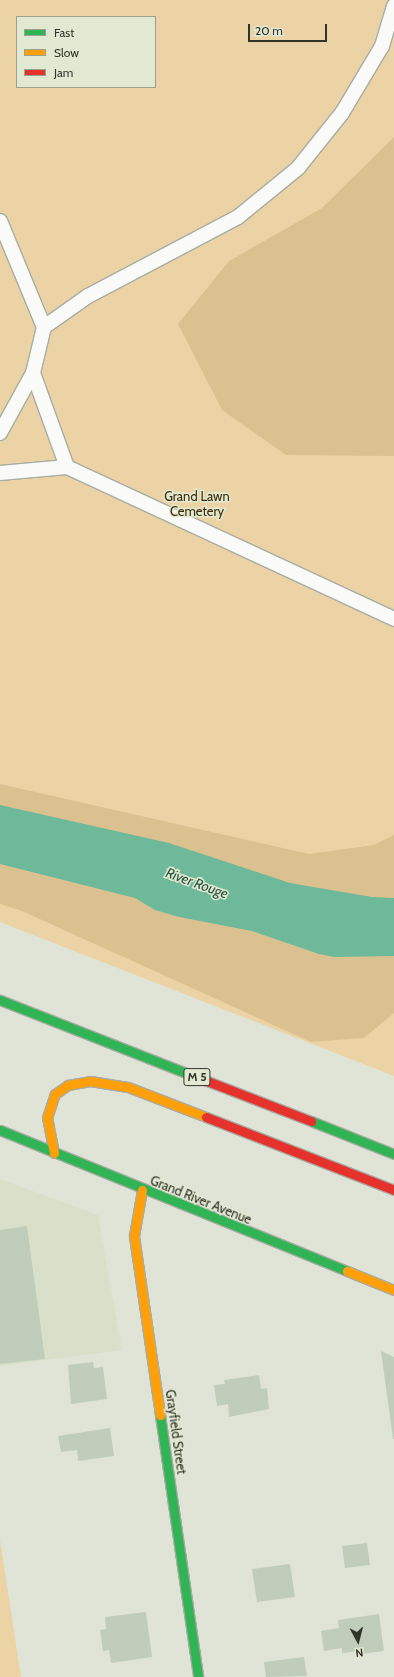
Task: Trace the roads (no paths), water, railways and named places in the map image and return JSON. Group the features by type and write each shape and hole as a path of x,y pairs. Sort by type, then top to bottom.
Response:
{"main road":[{"name":"M 5","path":"0,1000 394,1154"},
{"path":"54,1153 47,1118 50,1104 56,1094 68,1085 90,1081 128,1087 394,1190"},
{"name":"Grand River Avenue","path":"0,1130 142,1190 394,1290"},
{"name":"Grayfield Street","path":"142,1190 134,1236 198,1677"}],"lane":[{"path":"44,327 88,296 238,217 298,168 342,113 382,46 394,6"},
{"path":"0,221 44,327 33,373 0,433"},
{"path":"33,373 67,467"},
{"path":"0,473 67,467 394,619"}],"water":[{"name":"River Rouge","path":"0,805 169,843 290,883 372,897 394,898 394,956 334,957 319,954 252,931 179,917 155,910 135,898 0,864"}],"park label":[{"name":"Grand Lawn Cemetery","path":"197,504"}]}
